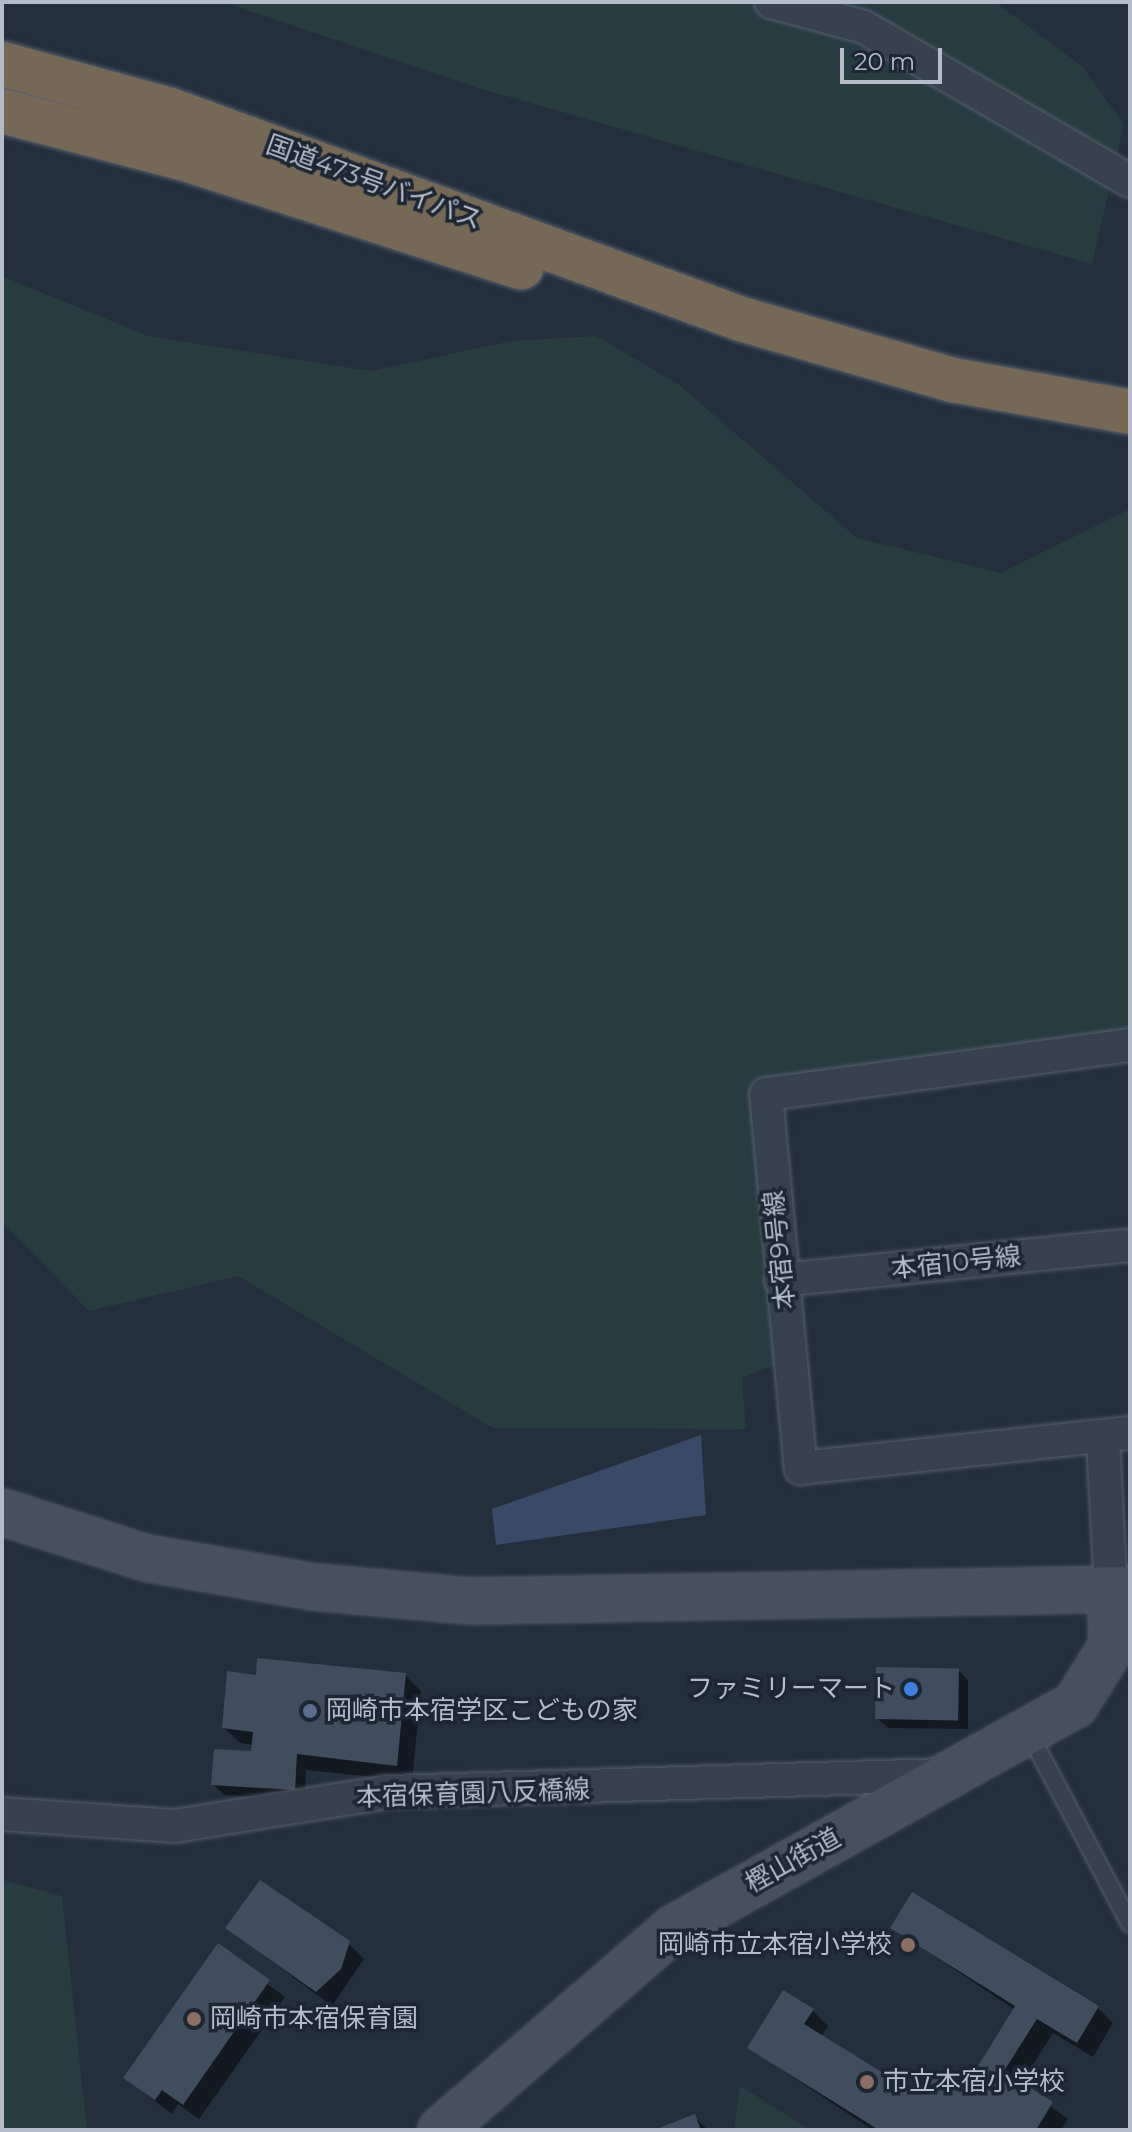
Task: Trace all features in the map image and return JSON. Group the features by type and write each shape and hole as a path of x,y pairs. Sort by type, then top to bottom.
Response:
{"highway":[{"name":"国道473号バイパス","path":"2,64 184,115 741,319"},
{"name":"国道473号バイパス","path":"2,111 192,161 528,270 741,319 953,380 1130,412"}],"street":[{"path":"771,2 864,27 1130,181"},
{"name":"本宿9号線","path":"1116,1436 801,1468 766,1094 1130,1045"},
{"name":"本宿10号線","path":"781,1280 1130,1245"},
{"path":"2,1512 146,1558 314,1587 471,1601 757,1591 1120,1591 1116,1436"},
{"name":"樫山街道","path":"441,2130 674,1928 1026,1728 1075,1705 1112,1646 1120,1591"},
{"name":"本宿保育園八反橋線","path":"2,1814 175,1826 388,1792 946,1775"}],"lane":[{"path":"1026,1728 1130,1924"}],"green space":[{"path":"223,2 995,2 1082,66 1124,124 1092,264 478,88"},
{"path":"2,276 148,336 371,371 511,341 596,336 678,384 857,538 1001,573 1130,509 1130,1032 756,1082 780,1363 742,1378 746,1429 493,1428 238,1276 89,1311 2,1222"},
{"path":"2,1880 62,1896 87,2130 2,2130"},
{"path":"740,2086 811,2130 734,2130"}],"water":[{"path":"701,1435 706,1515 496,1545 492,1509"}],"building":[{"path":"257,1658 406,1673 397,1766 297,1754 295,1790 211,1785 214,1749 251,1751 253,1732 222,1728 227,1671 256,1675"},
{"path":"876,1667 959,1668 958,1720 875,1719"},
{"path":"260,1880 350,1941 341,1969 316,1992 225,1928"},
{"path":"912,1892 1099,2006 1077,2043 1037,2019 1004,2071 1053,2102 1036,2130 879,2130 747,2048 783,1990 814,2009 804,2024 919,2095 932,2074 962,2092 1015,2006 890,1928"},
{"path":"218,1943 270,1980 183,2105 162,2090 155,2100 123,2078"},
{"path":"695,2114 701,2130 654,2130"}],"place":[{"name":"ファミリーマート","path":"911,1689"},
{"name":"岡崎市本宿学区こどもの家","path":"310,1711"},
{"name":"岡崎市立本宿小学校","path":"908,1945"},
{"name":"岡崎市本宿保育園","path":"194,2019"},
{"name":"市立本宿小学校","path":"867,2082"}]}
